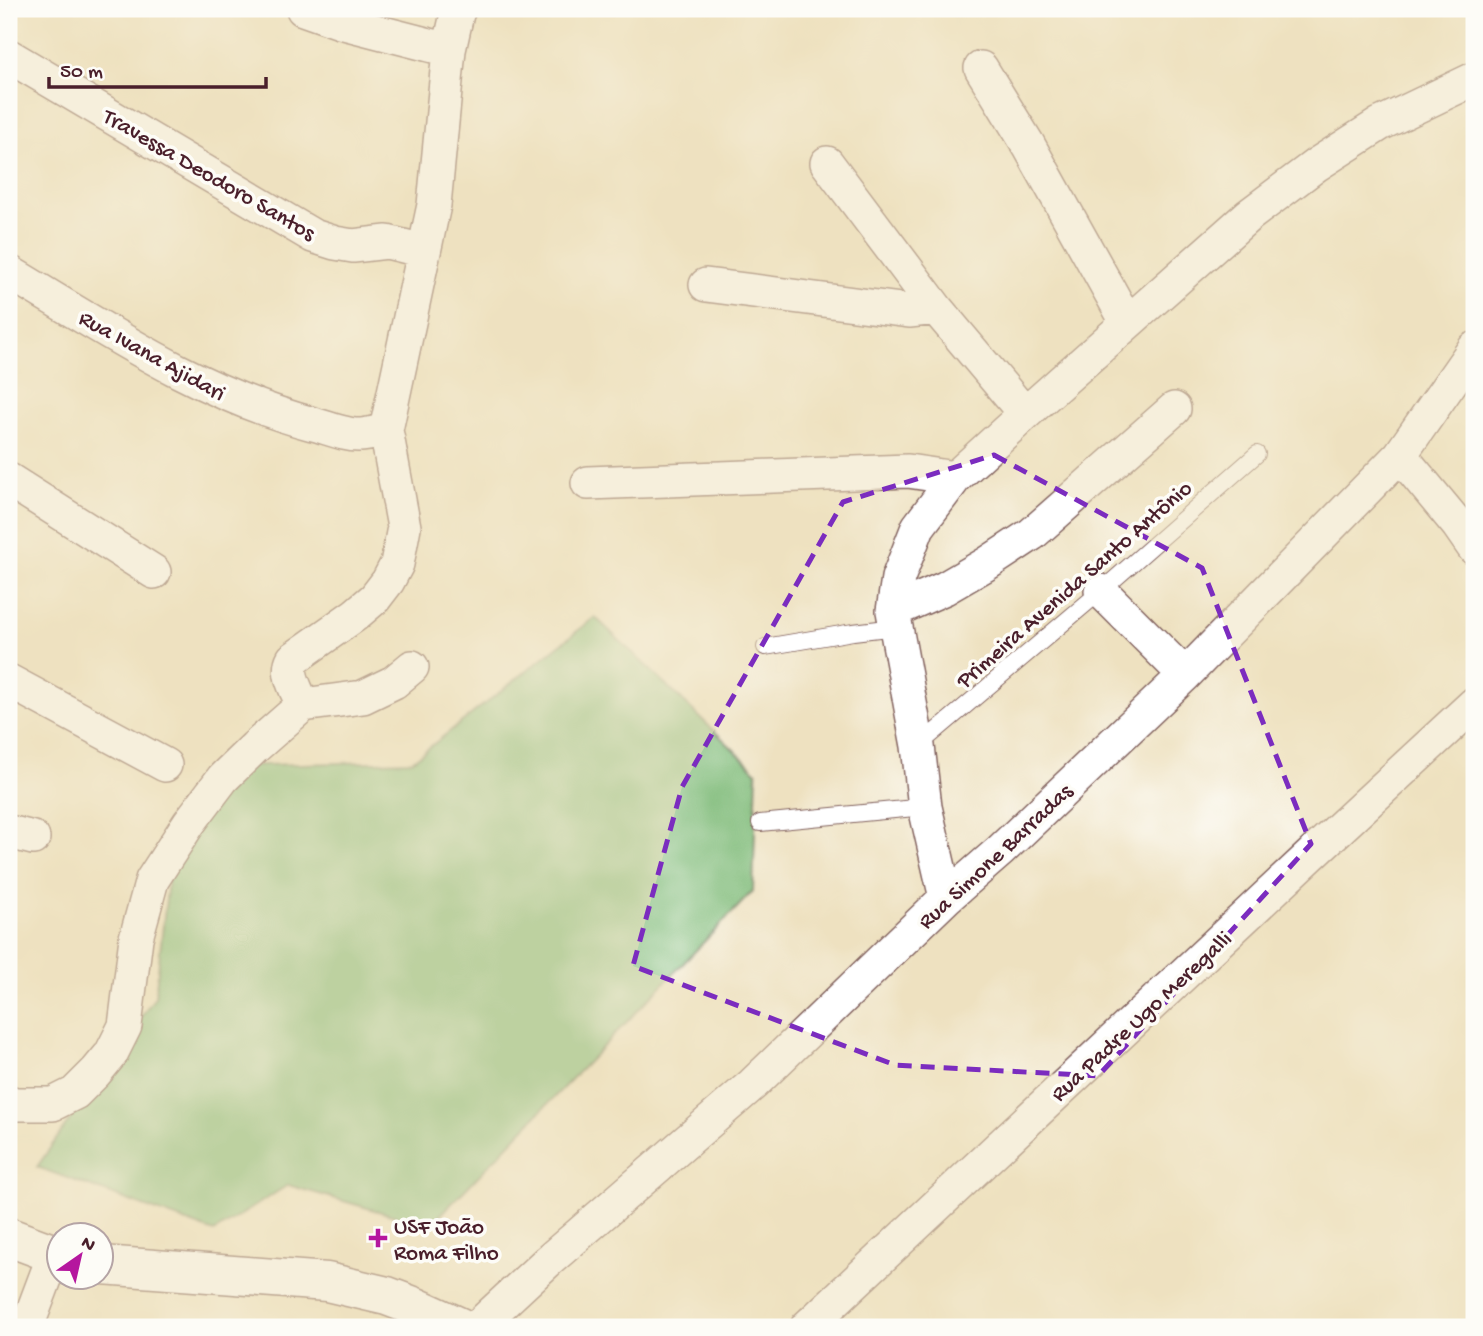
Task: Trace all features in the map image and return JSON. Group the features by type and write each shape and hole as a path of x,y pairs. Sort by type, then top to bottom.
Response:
{"main road":[{"path":"9,1237 46,1252"},
{"path":"116,1266 327,1282 387,1296 460,1327"}],"street":[{"path":"303,9 340,22 449,50"},
{"path":"303,705 289,672 293,659 375,598 388,582 397,564 404,527 386,430 434,205 449,50 459,9"},
{"name":"Travessa Deodoro Santos","path":"9,56 313,236 353,246 387,242 424,251"},
{"path":"981,68 1030,146 1127,322"},
{"path":"946,898 925,807 918,746 894,619 898,578 918,527 955,478 1248,216 1316,166 1380,124 1474,79"},
{"path":"827,163 936,308 1025,414"},
{"name":"Rua Ivana Ajidari","path":"9,272 146,354 237,400 289,418 357,436 386,430"},
{"path":"706,285 909,311 936,308"},
{"name":"Rua Simone Barradas","path":"477,1327 547,1262 753,1084 946,898 1000,851 1185,675 1400,455 1474,349"},
{"path":"894,619 988,564 1032,534 1174,409"},
{"path":"1400,455 1474,548"},
{"path":"588,483 908,471 955,478"},
{"path":"9,480 154,572"},
{"path":"1101,591 1185,675"},
{"path":"9,1102 53,1104 75,1093 111,1054 125,1026 135,938 152,880 189,823 223,778 303,705 363,697 394,682 412,667"},
{"path":"9,681 165,765"},
{"name":"Rua Padre Ugo Meregalli","path":"807,1327 1474,704"},
{"path":"27,1327 46,1282"}],"lane":[{"name":"Primeira Avenida Santo Antônio","path":"918,746 1257,454"},
{"path":"765,647 853,632 894,619"},
{"path":"760,822 925,807"}],"highlighted area":[{"path":"994,455 1202,568 1311,844 1098,1076 895,1065 633,966 682,787 843,502"}],"green space":[{"path":"595,617 757,772 753,891 430,1226 288,1185 214,1232 37,1167 155,997 173,836 226,766 412,761"}],"place":[{"name":"USF João Roma Filho","path":"378,1238"}]}
